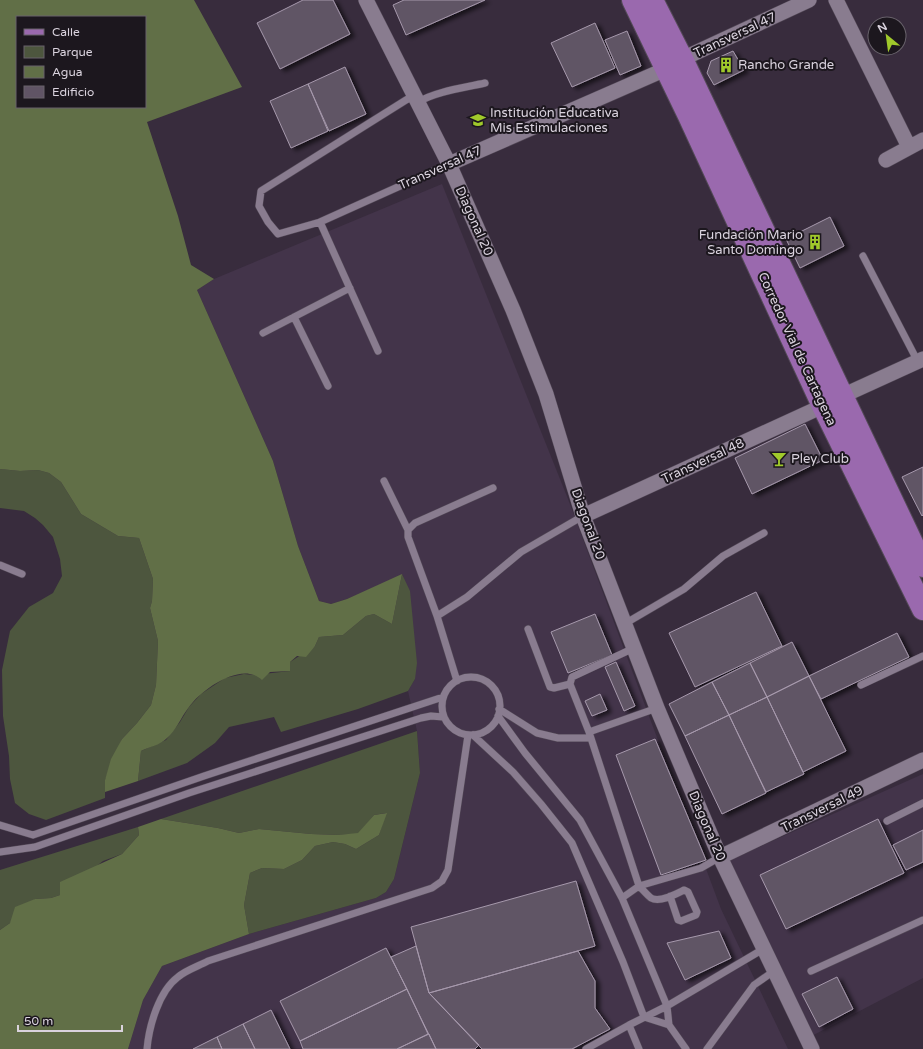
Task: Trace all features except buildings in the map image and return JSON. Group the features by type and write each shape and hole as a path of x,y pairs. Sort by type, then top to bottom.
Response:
{"main road":[{"name":"Corredor Vial de Cartagena","path":"633,0 674,64 842,396 923,566"},
{"name":"Corredor Vial de Cartagena","path":"657,4 674,64 823,406 923,609"}],"street":[{"name":"Diagonal 20","path":"366,0 449,164 513,310 546,394 583,516 626,623 657,708 720,857 765,948 774,971 812,1049"},
{"name":"Transversal 47","path":"449,164 674,64 809,0"},
{"path":"836,0 908,147"},
{"path":"886,160 923,140"},
{"path":"842,396 920,361"},
{"name":"Transversal 48","path":"583,516 823,406"},
{"name":"Transversal 49","path":"720,857 923,760"}],"lane":[{"path":"416,99 484,83"},
{"name":"Transversal 47","path":"416,99 399,104 261,191 260,206 268,222 278,234 320,222 449,164"},
{"path":"320,222 378,351"},
{"path":"863,256 920,361"},
{"path":"262,333 350,288"},
{"path":"294,317 328,386"},
{"path":"384,481 408,530 408,537 437,616 457,681"},
{"path":"408,530 415,523 493,488"},
{"path":"437,616 467,597 521,552 583,516"},
{"path":"626,623 684,589 723,556 764,533"},
{"path":"0,565 22,574"},
{"path":"528,629 550,687 554,688 570,684"},
{"path":"634,648 572,677 570,684 590,735 640,886 651,898 658,899 684,890 688,892 697,912 696,915 682,921 678,920 670,896"},
{"path":"861,685 923,656"},
{"path":"499,713 491,727 486,731 471,735 457,732 444,717 442,710 443,697 449,688 457,681 463,679 476,678 487,682 496,691 499,713 524,753 580,820 622,898 667,1006 669,1025 686,1049"},
{"path":"0,825 33,835 212,773 443,697"},
{"path":"499,713 537,733 558,738 590,735 657,708"},
{"path":"0,852 35,847 197,790 421,718 431,716 444,717"},
{"path":"471,735 513,772 572,843 623,962 644,1017"},
{"path":"147,1049 148,1033 161,997 178,977 208,961 432,888 442,881 448,870 471,735"},
{"path":"887,821 923,803"},
{"path":"622,898 640,886 701,868 720,857"},
{"path":"812,971 923,920"},
{"path":"586,1049 667,1006 765,948"},
{"path":"707,1049 754,985 774,971"},
{"path":"644,1017 669,1025"},
{"path":"629,1025 639,1049"}],"shaded area":[{"path":"442,184 568,499 721,909 788,1049 128,1049 143,1000 162,966 249,934 376,898 386,892 394,879 420,773 417,731 408,691 415,679 403,575 347,599 331,604 319,601 298,546 273,461 197,290 214,279"},
{"path":"923,774 923,978 802,1041 725,862"}],"green space":[{"path":"0,469 20,471 38,470 49,473 61,482 81,514 118,536 139,538 153,579 152,601 150,608 158,641 156,685 151,705 122,739 105,780 105,798 46,820 29,814 15,803 10,779 9,756 3,716 2,670 10,631 29,607 53,593 62,576 60,559 53,537 35,518 24,511 0,508"},
{"path":"402,574 410,591 417,663 415,679 408,691 358,709 281,732 274,717 229,727 215,743 187,763 138,781 141,751 166,740 189,707 201,694 225,678 244,674 254,675 290,671 290,662 315,646 319,637 343,635 366,616 374,614 392,624"},
{"path":"417,731 420,773 394,879 386,892 376,898 249,934 244,905 250,873 262,868 284,869 302,860 315,846 333,842 345,844 356,849 379,835 386,813 374,815 358,834 338,835 259,829 239,833 218,828 161,819"},
{"path":"138,827 139,835 122,854 103,861 60,895 51,898 35,899 10,923 0,930 0,870"}],"water":[{"path":"0,0 194,0 242,87 147,122 178,216 191,265 214,279 197,290 273,461 298,546 319,601 331,604 347,599 402,574 392,624 374,614 366,616 343,635 319,637 315,646 306,657 297,656 290,662 290,671 270,672 262,680 254,675 246,673 237,674 218,682 194,701 173,732 164,741 141,751 138,781 105,792 105,780 111,759 122,739 151,705 156,685 158,641 150,608 152,601 153,579 139,538 118,536 81,514 61,482 49,473 38,470 20,471 0,469"},
{"path":"387,813 379,835 356,849 345,844 333,842 315,846 302,860 284,869 262,868 250,873 244,905 249,934 162,966 143,1000 128,1049 0,1049 0,930 10,923 15,907 35,899 51,898 60,895 60,882 122,854 139,835 138,827 161,819 218,828 239,833 259,829 338,835 358,833 374,815"}],"place":[{"name":"Rancho Grande","path":"726,65"},
{"name":"Institución Educativa Mis Estimulaciones","path":"478,120"},
{"name":"Fundación Mario Santo Domingo","path":"815,242"},
{"name":"Pley Club","path":"779,459"}]}
